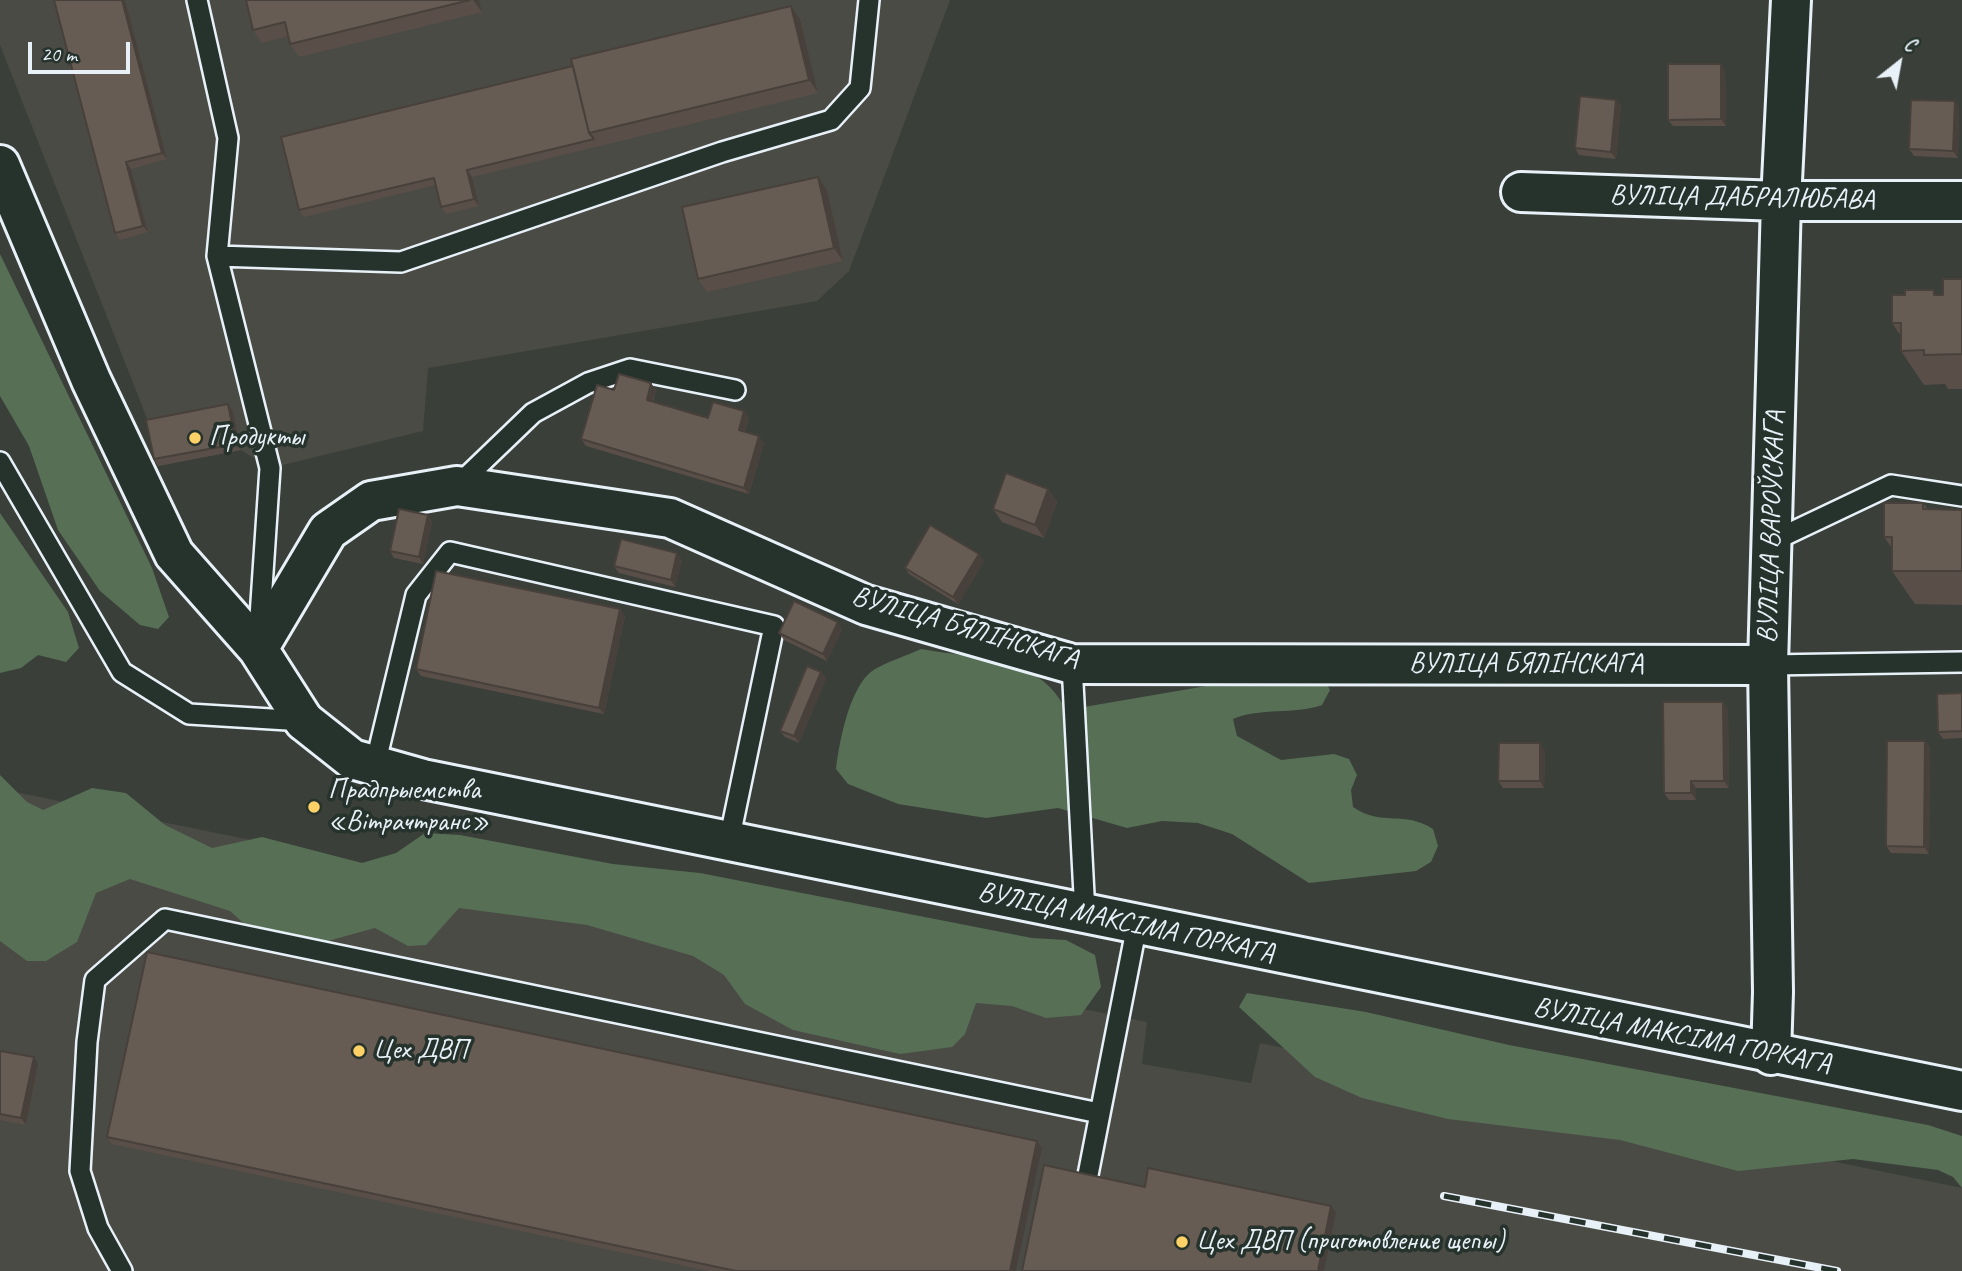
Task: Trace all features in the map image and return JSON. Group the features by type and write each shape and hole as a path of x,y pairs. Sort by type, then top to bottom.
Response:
{"street":[{"name":"ВУЛІЦА ВАРОЎСКАГА","path":"1771,1055 1773,992 1768,665 1781,201 1791,0"},
{"name":"ВУЛІЦА МАКСІМА ГОРКАГА","path":"0,165 91,380 174,554 258,649 304,721 352,758 423,779 1771,1055 1962,1091"},
{"name":"ВУЛІЦА ДАБРАЛЮБАВА","path":"1521,192 1781,201 1962,201"},
{"name":"ВУЛІЦА БЯЛІНСКАГА","path":"258,649 328,531 371,500 457,486 670,518 866,605 1072,664 1768,665"}],"lane":[{"path":"197,0 228,138 217,256 270,468 258,649"},
{"path":"217,256 401,262 722,152 831,120 860,88 869,0"},
{"path":"457,486 533,413 588,383 629,369 735,390"},
{"path":"0,462 122,672 189,713 304,721"},
{"path":"1773,541 1891,485 1962,496"},
{"path":"375,765 416,595 450,552 774,626 729,841"},
{"path":"1768,665 1962,662"},
{"path":"1072,664 1085,914"},
{"path":"122,1271 98,1228 80,1171 87,1042 96,980 165,919 1099,1113"},
{"path":"1087,1180 1137,925"}],"shaded area":[{"path":"0,0 950,0 849,271 817,301 428,368 423,431 270,468 241,450 158,466 150,426 0,45"},
{"path":"0,789 1147,1022 1142,1064 1251,1083 1260,1043 1962,1188 1962,1271 0,1271"}],"green space":[{"path":"0,254 152,568 169,617 158,629 140,625 100,591 58,530 29,446 0,396"},
{"path":"0,513 68,612 79,648 66,662 38,655 21,668 0,673"},
{"path":"921,649 980,658 1019,668 1036,676 1062,703 1078,708 1288,672 1322,675 1330,690 1322,705 1300,710 1255,713 1233,719 1237,736 1281,760 1334,754 1349,759 1357,775 1351,790 1353,807 1374,816 1422,823 1433,829 1438,846 1431,862 1416,871 1309,883 1232,834 1198,823 1162,821 1127,828 1058,808 986,818 898,804 848,784 836,769 847,714 859,687 875,669"},
{"path":"0,775 27,802 43,810 92,788 126,793 165,825 212,848 262,837 362,863 396,853 425,833 460,835 613,864 700,873 1032,938 1066,940 1095,955 1101,987 1081,1015 1046,1018 1012,1006 976,1003 965,1034 952,1047 900,1054 793,1030 745,1004 724,975 693,956 587,925 459,908 426,945 408,946 375,928 306,947 271,948 230,911 130,879 96,893 77,942 46,961 27,961 0,941"},
{"path":"1247,993 1366,1012 1509,1045 1928,1125 1962,1136 1962,1188 1953,1177 1938,1170 1853,1159 1738,1171 1620,1140 1448,1119 1362,1098 1315,1077 1239,1007"}],"building":[{"path":"54,0 122,0 162,153 126,162 143,226 115,233"},
{"path":"246,0 470,0 290,44 285,22 253,30"},
{"path":"791,6 809,80 589,133 571,59"},
{"path":"1668,64 1721,64 1721,119 1668,120"},
{"path":"573,66 589,133 594,139 467,170 474,199 441,207 434,178 299,210 281,137"},
{"path":"1580,96 1616,100 1611,152 1575,148"},
{"path":"1911,100 1955,101 1953,151 1909,149"},
{"path":"818,177 834,248 698,279 682,207"},
{"path":"1943,279 1962,279 1962,354 1924,355 1924,350 1901,351 1901,323 1892,323 1892,295 1905,295 1905,290 1934,290 1934,295 1943,295"},
{"path":"619,374 651,383 647,400 708,418 713,402 744,411 739,430 759,436 744,488 581,439 597,385 614,390"},
{"name":"Продукты","path":"228,404 236,444 154,459 146,420"},
{"path":"1006,473 1048,489 1035,525 993,509"},
{"path":"1884,503 1923,503 1923,509 1962,510 1962,571 1892,571 1892,537 1884,537"},
{"path":"399,509 428,515 419,557 390,551"},
{"path":"930,525 979,554 953,597 905,568"},
{"path":"621,539 677,553 671,580 614,566"},
{"path":"436,571 620,609 599,708 416,669"},
{"path":"794,601 838,622 823,654 779,633"},
{"path":"807,666 821,672 794,736 780,731"},
{"path":"1962,693 1962,731 1938,732 1937,694"},
{"path":"1663,702 1723,702 1724,781 1691,781 1691,793 1664,793"},
{"path":"1887,741 1925,741 1924,847 1886,846"},
{"path":"1499,743 1540,743 1540,781 1498,781"},
{"name":"Цех ДВП","path":"147,952 1037,1141 1010,1271 736,1271 107,1137"},
{"path":"0,1051 34,1057 21,1118 0,1114"},
{"name":"Цех ДВП (приготовление щепы)","path":"1044,1165 1145,1187 1148,1168 1331,1206 1318,1271 1022,1271"}],"railway":[{"path":"1444,1196 1837,1271"}],"place":[{"name":"Продукты","path":"195,438"},
{"name":"Прадпрыемства «Вітрачтранс»","path":"314,807"},
{"name":"Цех ДВП","path":"359,1051"},
{"name":"Цех ДВП (приготовление щепы)","path":"1182,1242"}]}
